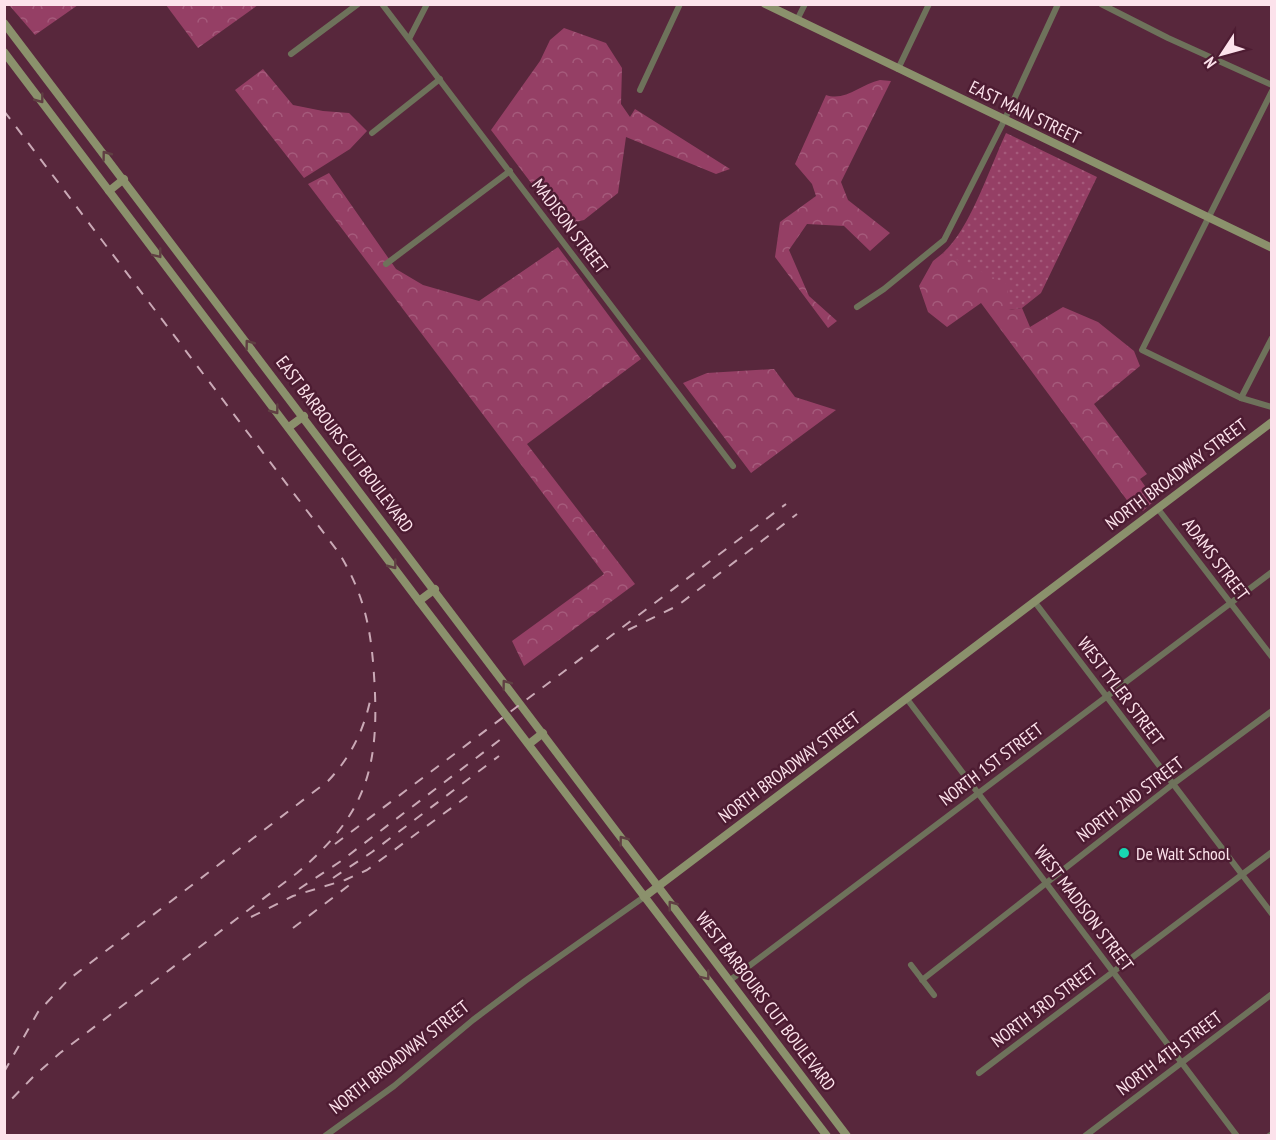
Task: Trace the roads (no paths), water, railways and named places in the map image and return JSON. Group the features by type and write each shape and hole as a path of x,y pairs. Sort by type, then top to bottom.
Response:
{"street":[{"path":"291,54 358,4"},
{"name":"MADISON STREET","path":"382,4 733,466"},
{"path":"409,39 427,4"},
{"path":"640,90 680,4"},
{"name":"EAST MAIN STREET","path":"765,4 1272,248"},
{"path":"797,20 805,4"},
{"path":"897,69 929,4"},
{"path":"857,308 944,240 1004,120 1058,4"},
{"path":"1101,4 1168,38 1272,85"},
{"name":"EAST BARBOURS CUT BOULEVARD","path":"4,23 658,886"},
{"name":"EAST BARBOURS CUT BOULEVARD","path":"4,52 645,897"},
{"path":"372,133 440,79"},
{"path":"1272,91 1142,350 1242,398 1272,407"},
{"path":"386,264 510,171"},
{"path":"109,191 124,180"},
{"path":"187,293 201,282"},
{"path":"1242,398 1272,338"},
{"path":"289,427 304,416"},
{"name":"NORTH BROADWAY STREET","path":"325,1136 394,1086 525,981 645,897 1272,422"},
{"name":"ADAMS STREET","path":"1158,509 1272,657"},
{"name":"NORTH 1ST STREET","path":"729,981 1272,572"},
{"path":"420,601 435,590"},
{"name":"WEST TYLER STREET","path":"1034,601 1272,914"},
{"name":"WEST MADISON STREET","path":"907,699 1237,1136"},
{"name":"NORTH 2ND STREET","path":"922,980 1173,784 1272,711"},
{"path":"529,744 543,733"},
{"name":"NORTH 3RD STREET","path":"979,1073 1272,852"},
{"name":"WEST BARBOURS CUT BOULEVARD","path":"658,886 847,1136"},
{"name":"WEST BARBOURS CUT BOULEVARD","path":"645,897 827,1136"},
{"path":"911,965 934,995"},
{"name":"NORTH 4TH STREET","path":"1085,1136 1272,994"},
{"path":"807,1109 820,1100"}],"railway":[{"path":"4,111 339,553 355,583 365,612 373,658 375,707 371,761 364,785 354,808 321,851 297,873 60,1053 4,1107"},
{"path":"335,844 786,504"},
{"path":"628,630 677,606 797,514"},
{"path":"4,1072 38,1012 68,980 328,781 344,762 356,742 371,696"},
{"path":"299,889 341,861 501,739"},
{"path":"333,878 372,852 499,756"},
{"path":"251,917 293,896 345,880 367,870 469,795"},
{"path":"293,928 356,880"}],"place":[{"name":"De Walt School","path":"1124,853"}]}
